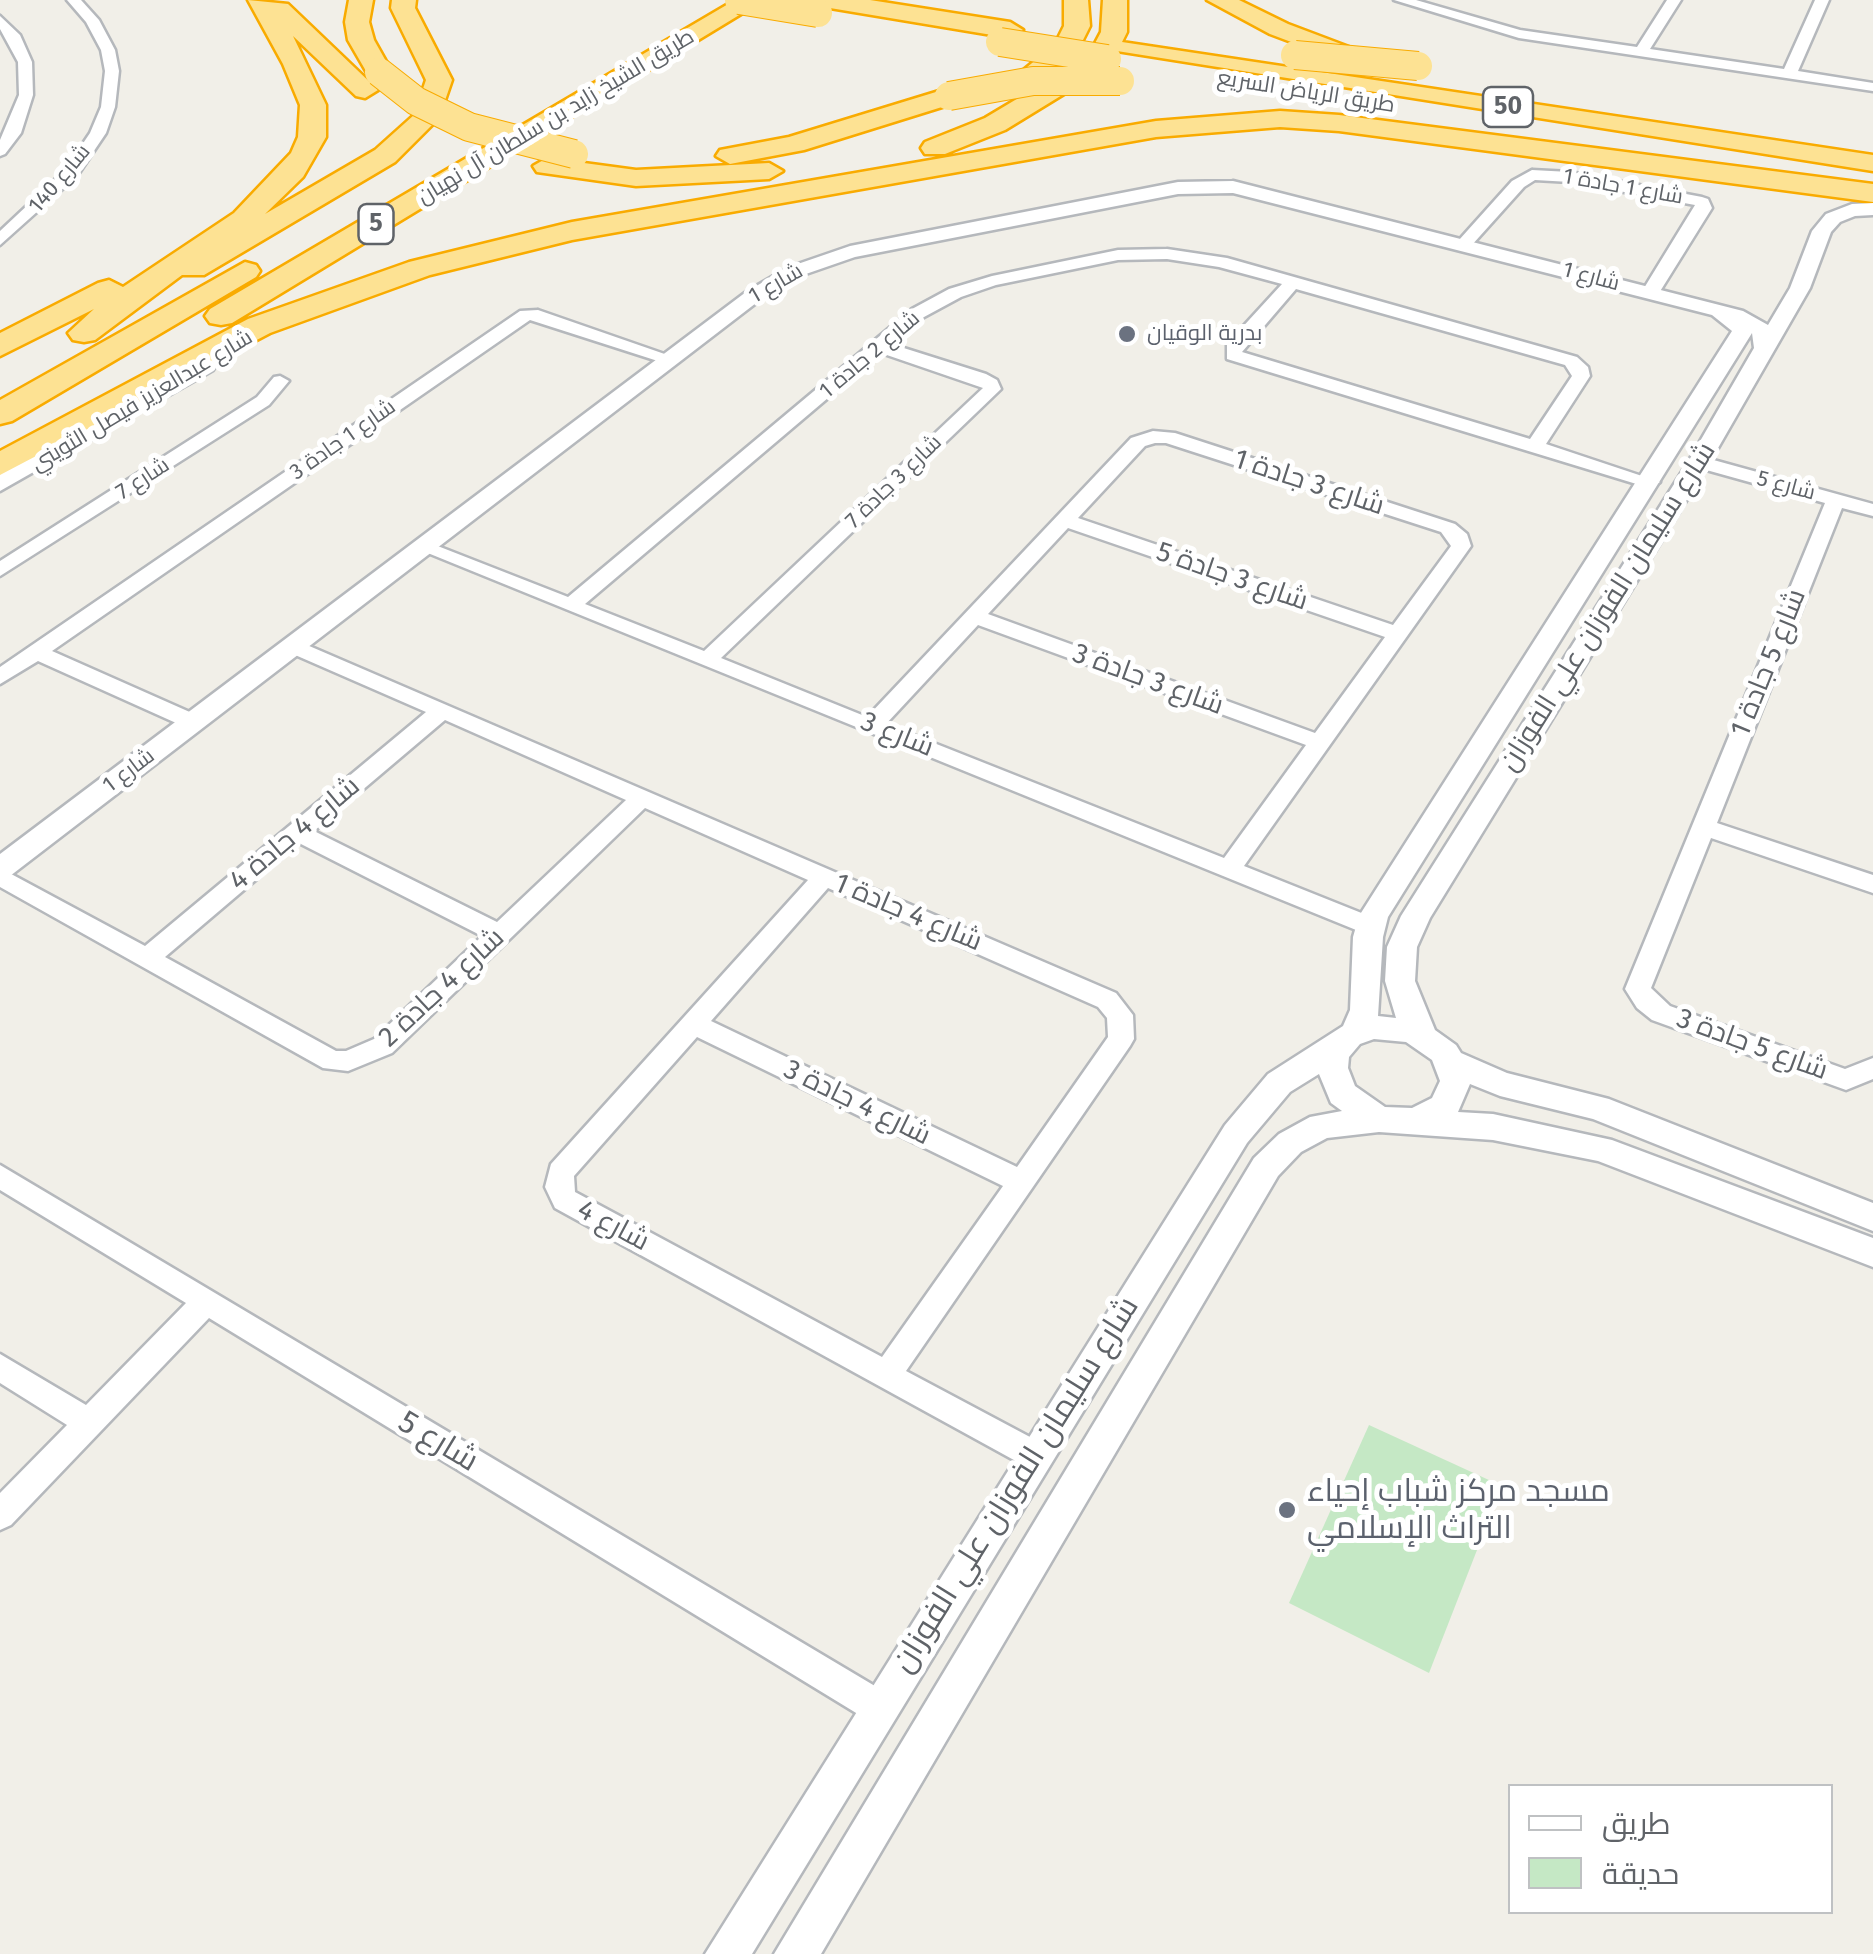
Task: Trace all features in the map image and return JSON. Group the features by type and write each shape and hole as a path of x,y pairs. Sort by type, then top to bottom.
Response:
{"highway":[{"path":"84,332 244,219 294,171 312,137 313,105 296,64 260,0"},
{"path":"271,0 372,81 408,121 436,135 547,166 636,178 686,178 762,172 870,152"},
{"path":"362,0 357,22 372,81"},
{"path":"0,383 334,187 408,138 426,118 439,80 403,8 404,0"},
{"name":"طريق الشيخ زايد بن سلطان آل نهيان","path":"0,414 709,0"},
{"name":"طريق الرياض السريع","path":"738,0 823,4 1005,36 1136,66 1873,183"},
{"name":"طريق الشيخ زايد بن سلطان آل نهيان","path":"0,448 752,0"},
{"path":"912,138 981,110 1046,67 1066,48 1078,26 1076,0"},
{"path":"0,465 282,316 420,268 890,162 995,124 1076,76 1104,50 1114,32 1115,0"},
{"path":"1219,0 1279,29 1374,64 1468,88 1801,152"},
{"path":"1232,0 1279,29"},
{"path":"372,81 469,126 574,154 662,160 753,153 949,96 1136,66 1191,49 1418,66 1873,147"},
{"name":"طريق الرياض السريع","path":"1136,66 1873,163"},
{"path":"1468,88 1873,147"},
{"path":"1234,96 1556,150"},
{"path":"588,228 1156,129 1224,122 1339,123 1873,193"},
{"path":"0,346 244,219"}],"street":[{"name":"شارع 140","path":"0,240 70,174 90,146 108,107 112,72 108,50 92,20 74,0"},
{"path":"1401,0 1434,5 1518,34 1873,87"},
{"path":"1789,75 1822,0"},
{"path":"1641,53 1668,1"},
{"path":"0,20 16,38 26,95 12,133 0,150"},
{"path":"0,114 19,112"},
{"name":"شارع 1 جادة 1","path":"1465,243 1518,184 1532,175 1570,177 1702,202 1704,208 1650,293"},
{"name":"شارع 1","path":"0,872 766,287 830,258 1178,188 1217,186 1264,192 1736,316 1762,330 1763,352"},
{"name":"شارع سليمان الفوزان علي الفوزان","path":"1422,1035 1404,999 1400,981 1402,947 1408,931 1699,462 1800,288 1822,231 1833,218 1852,210 1873,209"},
{"name":"شارع 2 جادة 1","path":"570,606 918,312 955,293 992,281 1118,255 1167,254 1222,262 1570,360 1580,367 1580,376 1535,446"},
{"path":"1292,282 1233,348 1232,356 1650,482"},
{"path":"1719,312 1742,329 1734,348 1763,352"},
{"name":"شارع 1 جادة 3","path":"0,678 526,314 538,314 670,359"},
{"name":"شارع عبدالعزيز فيصل الثويني","path":"0,484 282,316"},
{"name":"شارع 3 جادة 7","path":"706,661 992,389 991,384 980,378 878,346"},
{"name":"شارع سليمان الفوزان علي الفوزان","path":"726,1954 1249,1115 1279,1082 1347,1039 1366,999 1370,926 1734,348"},
{"name":"شارع 7","path":"0,570 263,401 280,381"},
{"name":"شارع 3 جادة 1","path":"872,725 1138,442 1168,437 1448,528 1460,538 1461,546 1229,868"},
{"name":"شارع 5","path":"1699,462 1873,510"},
{"name":"شارع 5 جادة 1","path":"1638,988 1836,499"},
{"name":"شارع 3 جادة 5","path":"1065,520 1398,634"},
{"path":"1613,536 1626,547 1647,548"},
{"name":"شارع 3","path":"423,547 1370,926"},
{"path":"1596,563 1613,559 1632,571"},
{"name":"شارع 3 جادة 3","path":"974,616 1322,743"},
{"name":"شارع 4 جادة 1","path":"293,646 1106,1000 1120,1016 1121,1039 887,1374"},
{"path":"37,652 193,722"},
{"name":"شارع 4 جادة 4","path":"147,958 442,711"},
{"name":"شارع 4 جادة 2","path":"0,872 332,1061 348,1061 383,1046 642,798"},
{"path":"1703,827 1873,884"},
{"path":"297,832 499,934"},
{"name":"شارع 4","path":"824,877 560,1172 559,1187 565,1200 1034,1455"},
{"name":"شارع 5 جادة 3","path":"1638,988 1646,1001 1662,1012 1846,1080 1873,1068"},
{"name":"شارع 4 جادة 3","path":"695,1025 1020,1181"},
{"path":"1451,1062 1456,1081 1450,1099 1436,1113 1397,1120 1350,1102 1337,1086 1332,1068 1347,1039 1383,1026 1422,1035 1451,1062 1500,1084 1598,1108 1873,1217"},
{"name":"شارع سليمان الفوزان علي الفوزان","path":"796,1954 1266,1168 1304,1134 1340,1122 1397,1120 1493,1126 1600,1149 1873,1253"},
{"name":"شارع 5","path":"0,1176 878,1707"},
{"path":"0,1515 206,1302"},
{"path":"0,1367 90,1424"}],"green space":[{"path":"1369,1425 1502,1486 1429,1673 1289,1603"}],"place":[{"name":"بدرية الوقيان","path":"1127,334"},
{"name":"مسجد مركز شباب إحياء التراث الإسلامي","path":"1287,1510"}]}
